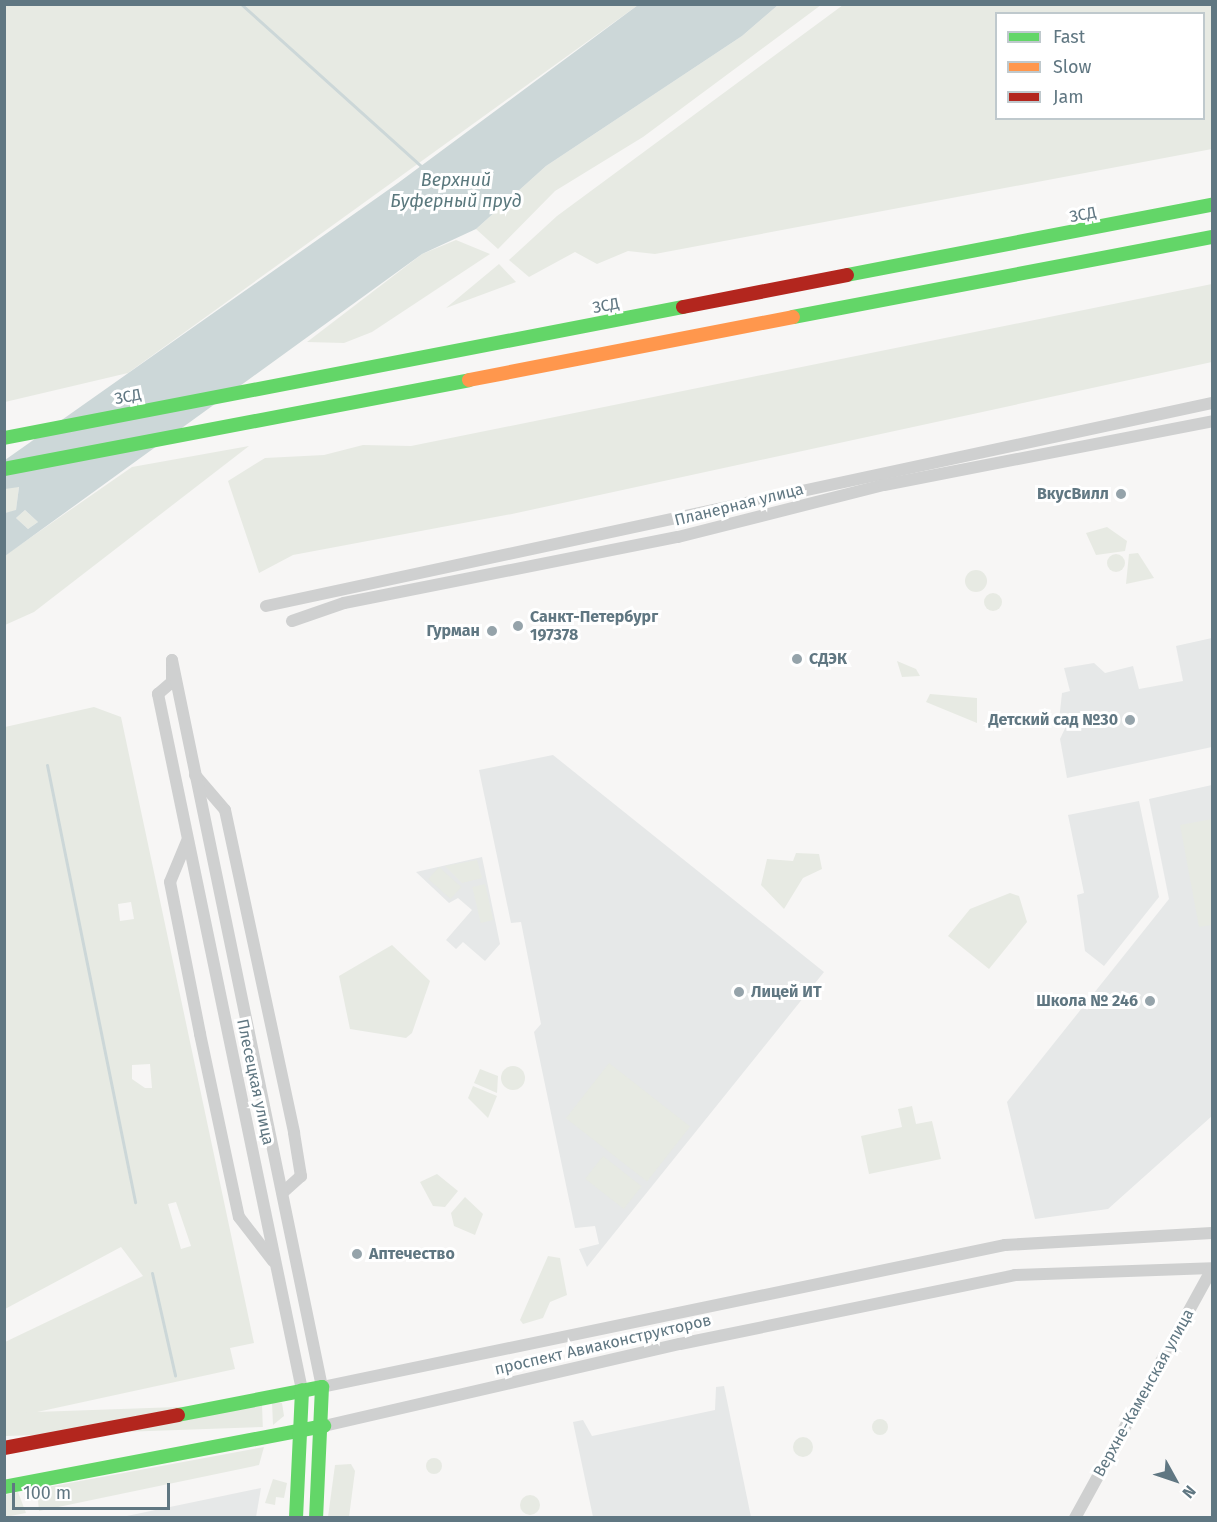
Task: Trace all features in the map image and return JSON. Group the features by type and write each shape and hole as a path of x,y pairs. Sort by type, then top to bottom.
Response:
{"main road":[{"name":"ЗСД","path":"4,438 1212,205"},
{"path":"4,469 443,382 1212,237"},
{"name":"проспект Авиаконструкторов","path":"4,1448 322,1387"},
{"name":"Плесецкая улица","path":"316,1518 324,1426 322,1387"},
{"name":"Плесецкая улица","path":"296,1518 302,1431 302,1390"},
{"name":"проспект Авиаконструкторов","path":"4,1488 324,1426"}],"street":[{"name":"Планерная улица","path":"266,606 1212,404"},
{"name":"Планерная улица","path":"292,621 344,603 678,537 884,485 1212,421"},
{"name":"Плесецкая улица","path":"302,1390 158,694 172,682 170,661 322,1387"},
{"path":"195,775 225,810 294,1133 301,1176 282,1193"},
{"path":"188,840 170,882 200,1034 239,1217 275,1264"},
{"name":"проспект Авиаконструкторов","path":"322,1387 1005,1245 1212,1233"},
{"name":"проспект Авиаконструкторов","path":"324,1426 680,1344 1015,1275 1212,1269"},
{"name":"Верхне-Каменская улица","path":"1075,1518 1212,1269"}],"shaded area":[{"path":"5,5 638,5 128,373 5,402"},
{"path":"778,5 821,5 643,137 555,191 498,249 476,229 546,166 742,36"},
{"path":"843,5 1212,5 1212,149 655,254 628,251 597,264 575,252 529,277 509,260 557,216"},
{"path":"456,240 490,254 372,332 344,343 307,342 422,254"},
{"path":"499,264 516,282 446,308"},
{"path":"1212,284 1212,362 512,514 293,555 259,573 228,481 265,458 324,455 363,445 411,446"},
{"path":"249,446 34,612 5,625 4,556 132,467"},
{"path":"11,485 19,486 16,511 5,513 5,489"},
{"path":"25,510 38,522 28,529 16,518"},
{"path":"1107,527 1127,541 1125,551 1096,555 1086,533"},
{"path":"1138,553 1154,578 1126,584 1129,554"},
{"path":"1116,554 1122,557 1125,563 1122,569 1116,572 1110,569 1107,563 1110,557"},
{"path":"976,570 984,573 987,581 984,589 976,592 968,589 965,581 968,573"},
{"path":"993,593 999,596 1002,602 999,608 993,611 987,608 984,602 987,596"},
{"name":"Детский сад №30","path":"1212,638 1212,747 1067,778 1060,739 1069,720 1059,721 1062,693 1070,691 1064,668 1094,663 1105,673 1133,666 1139,689 1183,681 1176,646"},
{"path":"897,661 916,669 920,676 902,677"},
{"path":"930,694 977,698 977,723 926,702"},
{"path":"94,707 121,717 254,1343 230,1348 235,1369 5,1419 5,1342 143,1276 121,1247 5,1309 5,727","holes":["131,902 134,919 120,921 118,904","150,1064 152,1088 145,1088 132,1079 132,1065","176,1202 191,1246 181,1249 168,1204"]},
{"path":"553,755 824,972 587,1267 579,1249 599,1244 595,1226 575,1228 534,1032 541,1024 521,922 511,923 479,770"},
{"name":"Школа № 246","path":"1212,785 1212,1116 1108,1209 1035,1219 1007,1102 1169,899 1149,799"},
{"path":"1139,801 1159,897 1104,966 1085,951 1077,895 1084,893 1068,815"},
{"path":"1212,819 1212,925 1199,927 1180,825"},
{"path":"796,853 819,854 822,869 803,878 784,909 761,885 767,859 793,861"},
{"path":"482,857 500,944 485,961 463,942 456,949 446,940 472,910 458,898 449,903 416,872"},
{"path":"477,860 482,878 462,883 445,866"},
{"path":"439,867 461,887 451,899 428,879"},
{"path":"485,884 493,920 481,923 472,887"},
{"path":"1010,893 1019,896 1027,922 989,969 948,936 970,909"},
{"path":"392,945 430,981 412,1033 406,1038 350,1029 339,976"},
{"path":"609,1063 690,1126 647,1182 566,1118"},
{"path":"513,1066 522,1069 525,1078 522,1087 513,1090 504,1087 501,1078 504,1069"},
{"path":"480,1069 498,1076 497,1093 474,1083"},
{"path":"473,1086 497,1096 488,1118 468,1098"},
{"path":"912,1106 916,1124 932,1121 941,1159 869,1174 861,1136 902,1127 898,1109"},
{"path":"603,1156 642,1186 624,1209 585,1179"},
{"path":"437,1174 458,1191 445,1207 433,1206 420,1182"},
{"path":"465,1197 483,1214 475,1235 454,1226 451,1213"},
{"path":"548,1256 560,1258 567,1295 550,1302 543,1318 523,1324 520,1320"},
{"path":"724,1386 751,1517 593,1517 573,1422 583,1420 592,1436 715,1410 716,1387"},
{"path":"272,1402 282,1403 284,1416 273,1425"},
{"path":"262,1404 263,1427 4,1436 4,1413"},
{"path":"877,1419 883,1419 888,1427 886,1433 877,1435 872,1430 872,1424"},
{"path":"803,1437 810,1440 813,1447 810,1454 803,1457 796,1454 793,1447 796,1440"},
{"path":"264,1447 259,1465 39,1511 37,1489"},
{"path":"434,1458 442,1466 434,1474 426,1466"},
{"path":"351,1464 355,1471 349,1517 328,1517 335,1465"},
{"path":"273,1479 287,1483 284,1498 276,1497 275,1505 265,1503"},
{"path":"261,1488 256,1517 122,1517"},
{"path":"18,1492 26,1513 5,1517 4,1495"},
{"path":"530,1495 537,1498 540,1505 537,1512 530,1515 523,1512 520,1505 523,1498"}],"water":[{"name":"Верхний Буферный пруд","path":"638,5 778,5 742,36 546,166 476,229 422,254 5,556 5,513 16,510 19,487 5,489 5,460 398,183","holes":["25,510 38,522 28,529 16,518"]}],"waterway":[{"path":"241,4 421,166"},
{"path":"47,765 135,1202"},
{"path":"152,1273 175,1375"}],"traffic: fast":[{"path":"847,275 1212,205"},
{"path":"793,317 1212,237"},
{"path":"4,438 683,307"},
{"path":"4,469 469,380"},
{"path":"178,1415 322,1387 316,1518"},
{"path":"296,1518 302,1390"},
{"path":"4,1487 324,1426"}],"traffic: slow":[{"path":"469,380 793,317"}],"traffic: jam":[{"path":"683,307 847,275"},
{"path":"4,1448 178,1415"}],"place":[{"name":"ВкусВилл","path":"1121,494"},
{"name":"Санкт-Петербург 197378","path":"518,626"},
{"name":"Гурман","path":"492,631"},
{"name":"СДЭК","path":"797,659"},
{"name":"Детский сад №30","path":"1130,720"},
{"name":"Лицей ИТ","path":"739,992"},
{"name":"Школа № 246","path":"1150,1001"},
{"name":"Аптечество","path":"357,1254"}]}
